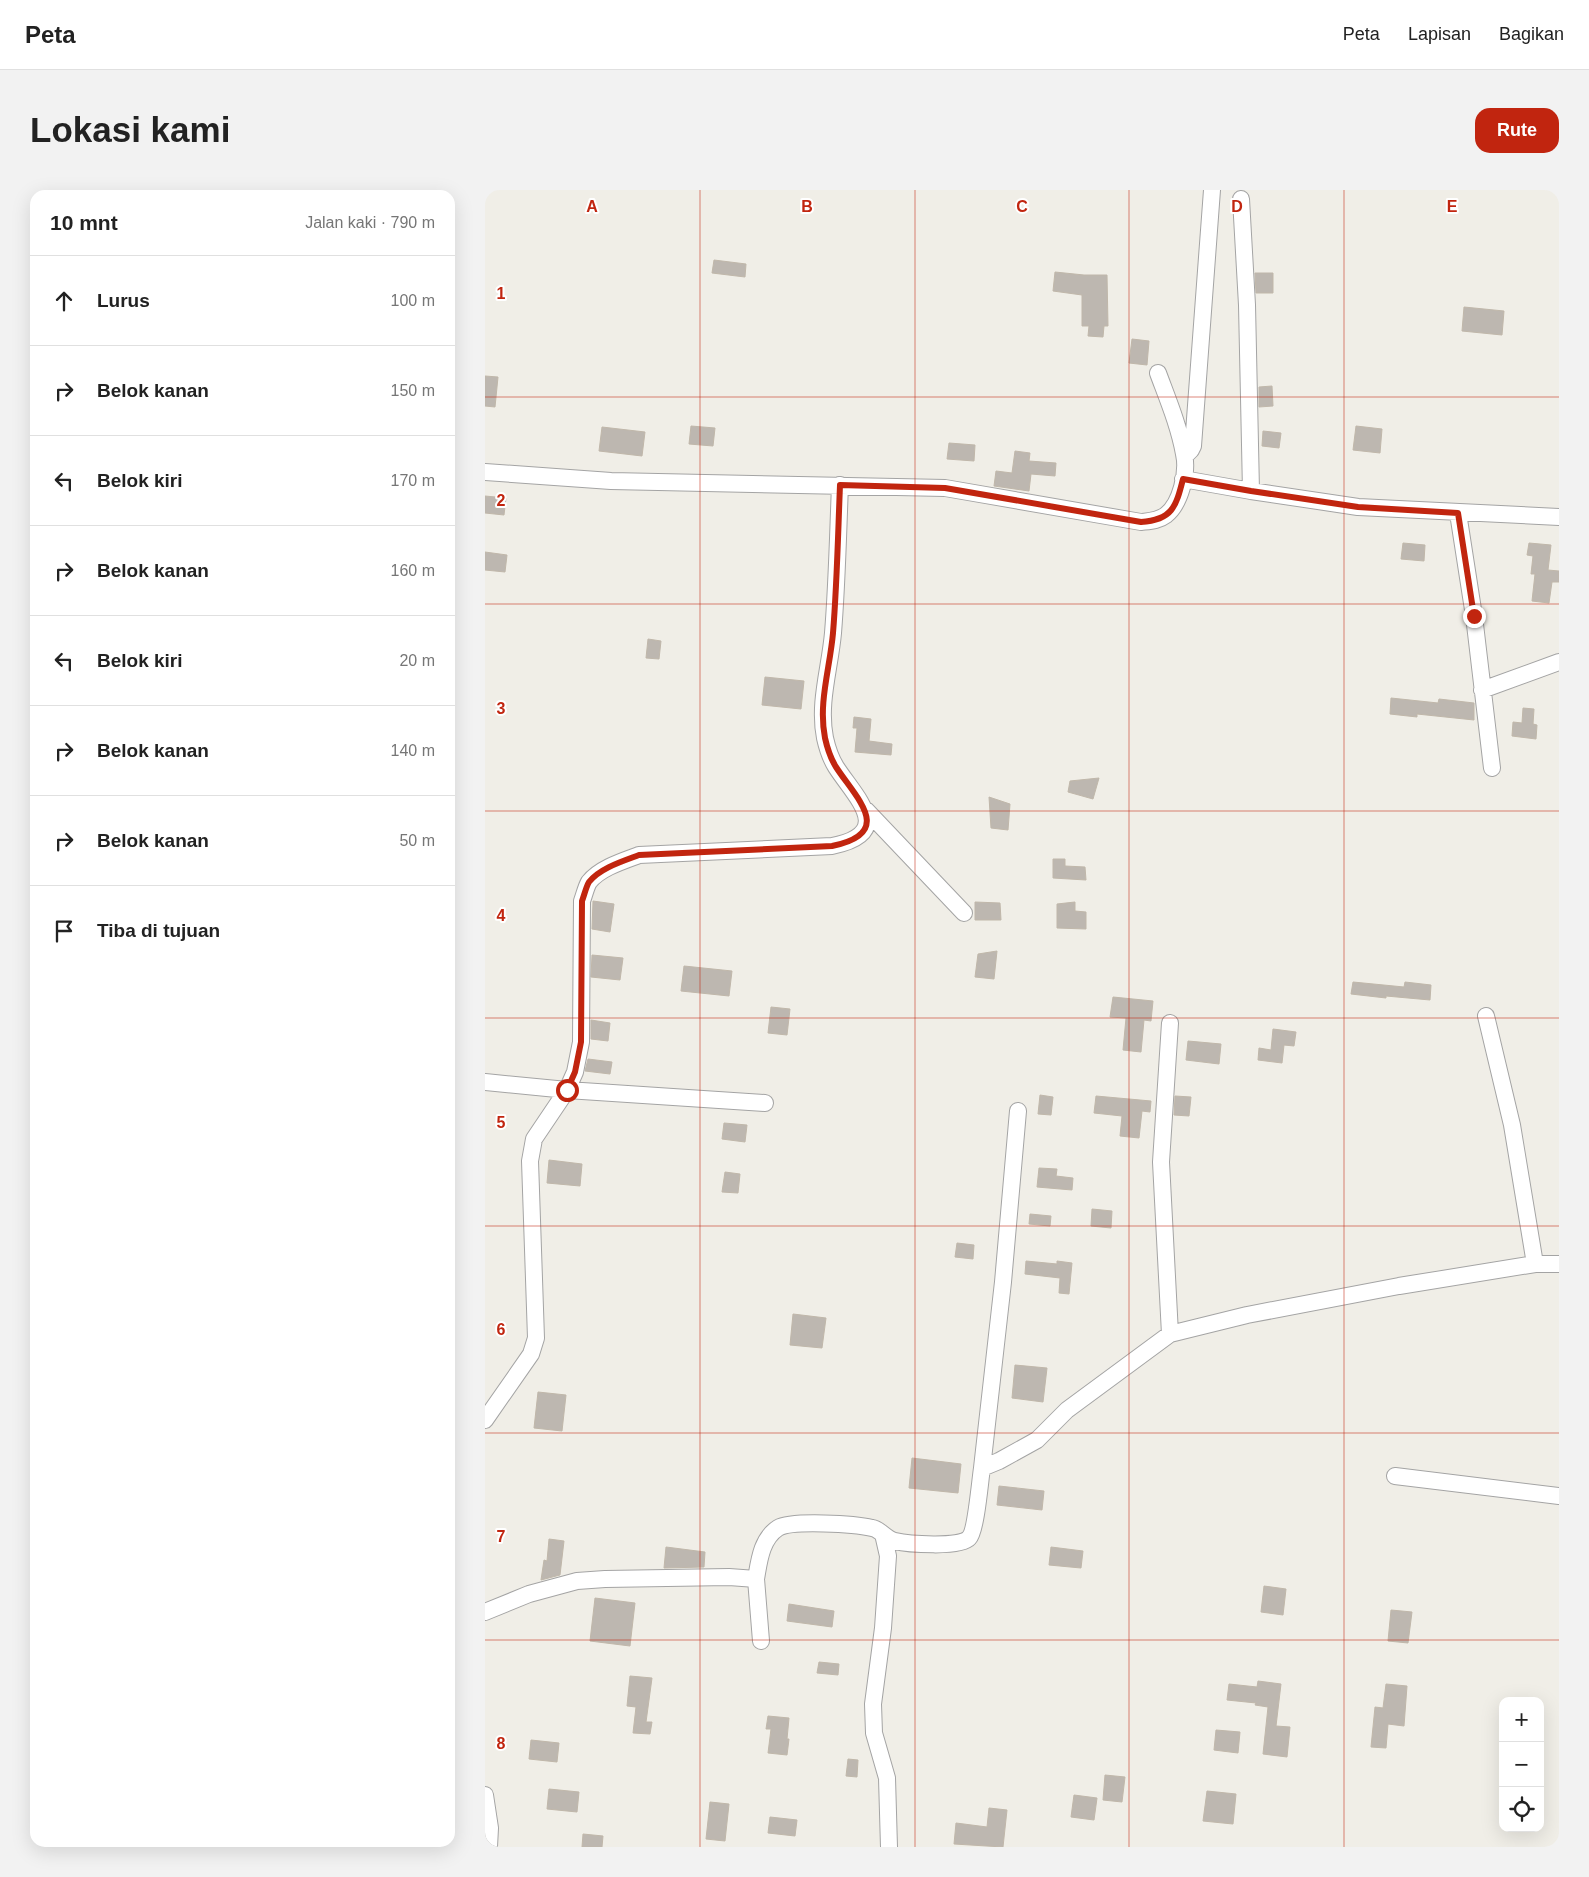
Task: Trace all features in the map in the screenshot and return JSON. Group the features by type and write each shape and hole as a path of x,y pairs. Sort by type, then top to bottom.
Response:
{"street":[{"path":"1185,456 1193,446 1212,190"},
{"path":"1241,199 1247,305 1251,491"},
{"path":"485,472 611,481 945,488 1141,522 1155,521 1166,515 1173,507 1183,479 1185,456 1172,411 1158,373"},
{"path":"1183,479 1358,507 1559,517"},
{"path":"840,485 833,634 822,717 825,740 835,765 866,810 964,913"},
{"path":"1458,513 1474,616 1492,768"},
{"path":"1482,690 1559,662"},
{"path":"485,1420 531,1354 536,1338 530,1161 534,1139 567,1090 575,1072 581,1042 582,901 589,882 602,871 639,855 832,846 848,843 860,836 867,823 866,810"},
{"path":"1486,1016 1512,1125 1535,1264"},
{"path":"1170,1024 1161,1162 1170,1334"},
{"path":"485,1082 567,1090 765,1103"},
{"path":"761,1641 755,1579 760,1552 767,1539 778,1528 794,1525 836,1524 875,1528 895,1541 949,1545 961,1543 969,1538 974,1528 1003,1282 1018,1111"},
{"path":"982,1468 1037,1440 1067,1410 1170,1334 1266,1311 1399,1286 1535,1264 1559,1264"},
{"path":"1395,1476 1559,1496"},
{"path":"883,1534 888,1556 883,1628 873,1704 874,1733 887,1778 889,1847"},
{"path":"485,1612 529,1594 577,1581 605,1579 755,1579"},
{"path":"485,1795 489,1847"}],"building":[{"path":"714,260 746,264 745,277 712,273"},
{"path":"1055,272 1107,275 1108,326 1104,326 1103,337 1088,336 1089,326 1082,326 1082,295 1053,291"},
{"path":"1255,273 1273,273 1273,293 1256,293"},
{"path":"1464,307 1504,311 1502,335 1462,331"},
{"path":"1132,339 1149,341 1147,365 1129,363"},
{"path":"485,376 498,377 495,407 485,406"},
{"path":"1272,386 1273,406 1259,407 1259,387"},
{"path":"691,426 715,428 713,446 689,444"},
{"path":"1356,426 1382,429 1380,453 1353,450"},
{"path":"602,427 645,432 642,456 599,451"},
{"path":"1263,431 1281,433 1279,448 1262,446"},
{"path":"949,443 975,445 974,461 947,459"},
{"path":"1015,451 1030,453 1029,461 1056,463 1055,476 1031,474 1029,491 994,486 996,471 1012,473"},
{"path":"485,496 506,498 504,515 485,513"},
{"path":"1403,543 1425,545 1424,561 1401,559"},
{"path":"1529,543 1551,545 1548,570 1559,571 1559,582 1552,582 1549,603 1532,601 1535,574 1531,574 1533,556 1527,555"},
{"path":"485,552 507,555 505,572 485,570"},
{"path":"648,639 661,641 659,659 646,658"},
{"path":"765,677 804,681 801,709 762,705"},
{"path":"1391,698 1438,703 1439,699 1474,703 1474,720 1417,714 1417,717 1390,714"},
{"path":"1523,708 1534,709 1533,724 1537,725 1536,739 1512,736 1513,722 1522,723"},
{"path":"854,717 871,719 869,741 892,744 891,755 855,752 857,728 853,728"},
{"path":"1099,778 1093,799 1068,792 1070,781"},
{"path":"989,797 1010,804 1008,830 991,828"},
{"path":"1053,859 1065,859 1065,866 1085,867 1086,880 1053,878"},
{"path":"593,901 614,904 610,932 592,929"},
{"path":"975,902 1000,903 1001,920 975,920"},
{"path":"1075,902 1075,911 1086,912 1086,929 1057,928 1057,904"},
{"path":"997,951 994,979 975,977 978,954"},
{"path":"592,955 623,958 620,980 591,977"},
{"path":"684,966 732,971 729,996 681,991"},
{"path":"1353,982 1404,987 1405,982 1431,985 1430,1000 1351,994"},
{"path":"1113,997 1153,1001 1151,1021 1144,1020 1141,1052 1123,1050 1126,1018 1110,1017"},
{"path":"771,1007 790,1009 787,1035 768,1033"},
{"path":"591,1020 610,1023 608,1041 591,1039"},
{"path":"1273,1029 1296,1032 1294,1046 1284,1045 1282,1063 1258,1060 1259,1048 1271,1050"},
{"path":"1188,1041 1221,1044 1219,1064 1186,1060"},
{"path":"588,1059 612,1062 610,1074 585,1071"},
{"path":"1040,1095 1053,1097 1051,1115 1038,1114"},
{"path":"1096,1096 1151,1101 1150,1112 1142,1111 1139,1138 1120,1136 1122,1116 1094,1113"},
{"path":"1175,1096 1191,1097 1189,1116 1174,1115"},
{"path":"724,1123 747,1125 745,1142 722,1139"},
{"path":"549,1160 582,1164 580,1186 547,1183"},
{"path":"1039,1168 1057,1169 1056,1176 1073,1178 1072,1190 1037,1187"},
{"path":"725,1172 740,1174 738,1193 722,1192"},
{"path":"1092,1209 1112,1211 1111,1228 1091,1226"},
{"path":"1030,1214 1051,1216 1050,1226 1029,1224"},
{"path":"957,1243 974,1245 973,1259 955,1257"},
{"path":"1026,1261 1057,1264 1057,1261 1072,1263 1069,1294 1059,1293 1060,1278 1025,1274"},
{"path":"793,1314 826,1318 822,1348 790,1345"},
{"path":"1015,1365 1047,1368 1043,1402 1012,1398"},
{"path":"538,1392 566,1395 562,1431 534,1428"},
{"path":"912,1458 961,1464 958,1493 909,1488"},
{"path":"999,1486 1044,1491 1042,1510 997,1505"},
{"path":"549,1539 564,1541 560,1575 541,1580 544,1560 547,1561"},
{"path":"666,1547 705,1552 704,1567 664,1568"},
{"path":"1051,1547 1083,1551 1081,1568 1049,1565"},
{"path":"1264,1586 1286,1589 1283,1615 1261,1612"},
{"path":"595,1598 635,1603 630,1646 590,1641"},
{"path":"789,1604 834,1611 832,1627 787,1621"},
{"path":"1391,1610 1412,1612 1408,1643 1388,1641"},
{"path":"819,1662 839,1664 838,1675 817,1673"},
{"path":"630,1676 652,1678 646,1722 652,1722 650,1734 633,1733 636,1707 627,1706"},
{"path":"1258,1681 1281,1684 1276,1726 1290,1727 1287,1757 1263,1754 1268,1707 1255,1705 1256,1703 1227,1700 1229,1684 1257,1687"},
{"path":"1386,1684 1407,1686 1404,1726 1388,1724 1386,1748 1371,1747 1375,1707 1383,1708"},
{"path":"768,1716 789,1718 787,1755 768,1753 771,1729 766,1729"},
{"path":"1216,1730 1240,1732 1238,1753 1214,1750"},
{"path":"531,1740 559,1743 557,1762 529,1759"},
{"path":"848,1759 858,1760 857,1777 846,1776"},
{"path":"1105,1775 1125,1777 1122,1802 1103,1800"},
{"path":"549,1789 579,1792 577,1812 547,1809"},
{"path":"1207,1791 1236,1794 1233,1824 1203,1821"},
{"path":"1074,1795 1097,1798 1094,1820 1071,1817"},
{"path":"710,1802 729,1804 725,1841 706,1839"},
{"path":"989,1808 1007,1810 1003,1847 954,1844 956,1823 987,1827"},
{"path":"770,1817 797,1820 795,1836 768,1833"},
{"path":"583,1834 603,1836 602,1847 582,1847"}],"route":[{"path":"567,1090 575,1072 581,1042 582,901 589,882 602,871 639,855 832,846 848,843 860,836 867,823 866,810 835,765 825,740 822,717 833,634 840,485 945,488 1141,522 1155,521 1166,515 1180,494 1183,479 1358,507 1458,513 1474,616"}]}
